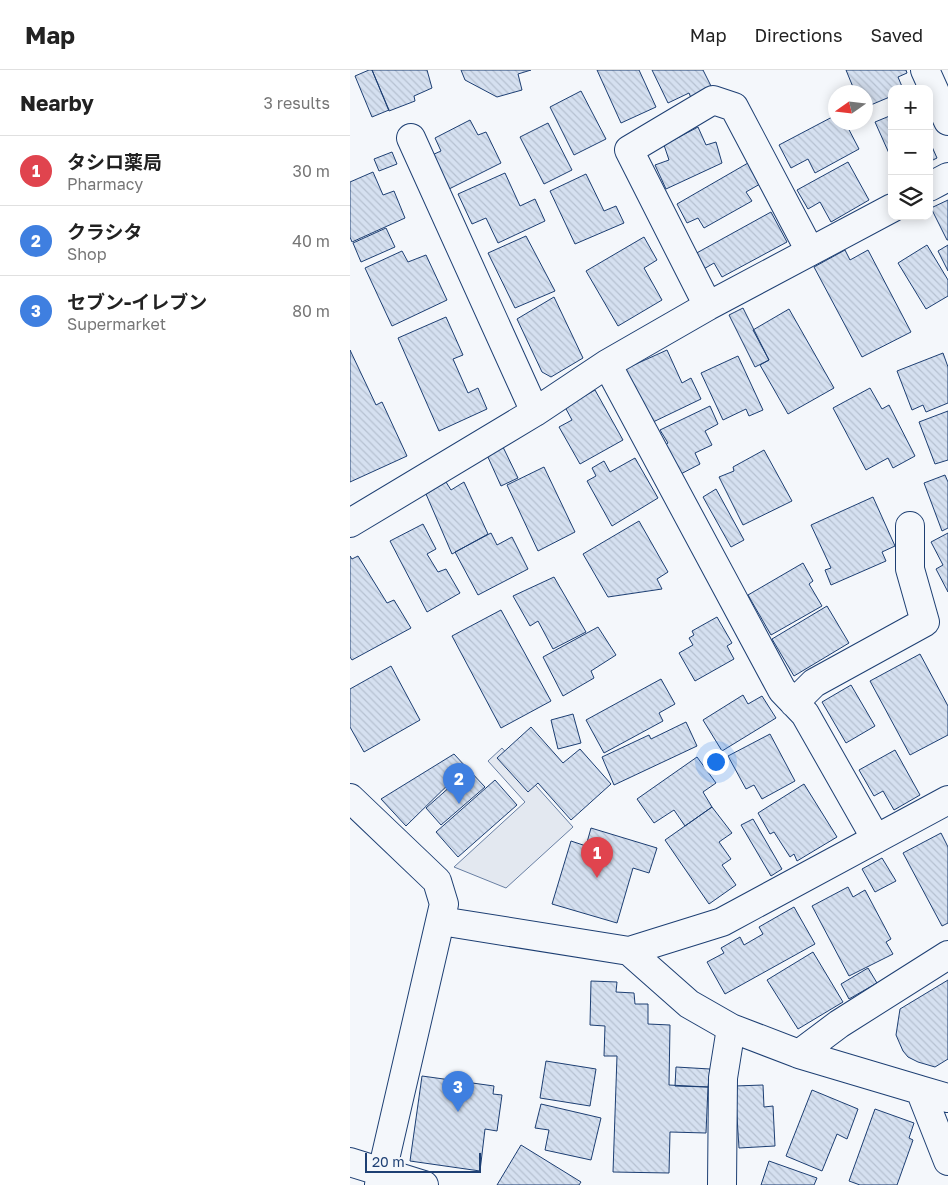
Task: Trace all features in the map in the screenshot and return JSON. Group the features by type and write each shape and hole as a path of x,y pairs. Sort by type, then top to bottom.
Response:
{"street":[{"path":"925,70 948,121"},
{"path":"708,306 629,150 713,100 734,107 810,251"},
{"path":"411,138 535,412"},
{"path":"933,186 948,177"},
{"path":"350,523 535,412 606,364 708,306 888,210"},
{"path":"606,364 782,690 805,714 876,840"},
{"path":"794,703 814,683 925,622 910,569 910,526"},
{"path":"350,798 437,881 444,904 380,1179"},
{"path":"441,921 629,951 722,922 948,800"},
{"path":"629,951 690,1004 731,1028 799,1054 948,1098"},
{"path":"799,1054 839,1024 948,955"},
{"path":"722,1185 723,1078 731,1028"},
{"path":"920,1090 948,1161"},
{"path":"350,1162 380,1179 424,1185"}],"shaded area":[{"path":"502,748 573,827 506,888 454,867 525,802 488,761"}],"building":[{"path":"372,70 389,110 372,117 355,76"},
{"path":"372,70 427,70 432,88 414,96 415,101 389,111"},
{"path":"461,70 531,70 518,74 522,90 497,97 465,80"},
{"path":"597,70 639,70 656,107 621,123"},
{"path":"652,70 703,70 712,88 691,98 689,93 668,103"},
{"path":"846,70 906,70 907,73 898,77 901,85 888,85 888,98 873,104 873,85 852,85"},
{"path":"581,91 606,139 574,155 550,107"},
{"path":"888,117 888,151 875,122"},
{"path":"828,119 828,130 849,130 859,149 815,173 808,159 791,168 779,145"},
{"path":"470,120 478,135 486,132 501,163 449,189 432,155 441,151 435,138"},
{"path":"548,123 572,170 544,184 520,137"},
{"path":"698,127 706,145 716,142 722,163 666,189 655,165 669,160 664,145"},
{"path":"933,149 937,158 933,160"},
{"path":"392,152 397,164 379,171 374,159"},
{"path":"848,162 869,200 831,222 820,202 808,209 797,190"},
{"path":"748,163 760,184 746,192 752,201 704,228 698,218 687,223 677,204"},
{"path":"373,172 383,195 394,191 405,218 352,242 350,237 350,182"},
{"path":"505,173 520,206 535,199 545,221 498,243 486,218 472,224 458,194"},
{"path":"586,174 604,211 616,206 624,223 575,244 550,191"},
{"path":"948,200 948,240 933,212 933,207"},
{"path":"771,212 787,242 722,277 714,263 702,270 693,255"},
{"path":"386,228 395,247 361,262 353,243"},
{"path":"526,236 555,291 515,308 488,253"},
{"path":"644,237 657,260 644,268 662,300 618,326 586,271"},
{"path":"927,245 948,280 948,296 926,309 898,263"},
{"path":"948,245 948,271 938,251"},
{"path":"845,250 850,260 868,250 911,332 862,357 814,267"},
{"path":"402,251 408,262 426,255 447,300 392,326 365,268"},
{"path":"554,297 583,358 551,377 542,372 517,319"},
{"path":"743,308 769,360 755,367 729,315"},
{"path":"789,309 834,388 788,414 760,365 769,360 753,330"},
{"path":"446,317 463,355 453,359 468,393 478,388 487,409 439,431 398,338"},
{"path":"350,350 376,405 382,402 407,456 350,482"},
{"path":"667,350 682,383 691,378 701,399 651,423 625,369"},
{"path":"943,353 948,367 948,403 926,412 923,405 912,410 897,371"},
{"path":"738,356 763,410 749,416 746,409 723,420 701,373"},
{"path":"870,388 882,409 889,405 915,456 893,468 888,458 866,470 833,408"},
{"path":"595,390 623,440 580,464 559,427 572,420 565,407"},
{"path":"710,406 718,424 705,431 712,445 695,453 700,464 675,477 660,449 668,443 660,430"},
{"path":"948,411 948,460 935,464 919,422"},
{"path":"503,447 518,478 501,486 487,455"},
{"path":"764,450 792,501 743,525 719,477 734,471 733,467"},
{"path":"635,458 658,498 612,526 587,481 596,476 592,468 604,461 610,472"},
{"path":"544,467 575,532 538,551 507,485"},
{"path":"945,475 948,482 948,528 942,531 924,483"},
{"path":"446,482 451,490 464,482 488,534 452,554 426,494"},
{"path":"716,489 744,540 731,547 703,497"},
{"path":"873,497 895,546 882,552 886,561 831,585 825,570 831,568 811,525"},
{"path":"639,521 668,572 657,579 662,589 608,597 583,554"},
{"path":"423,524 436,549 427,554 438,572 446,569 460,593 427,612 390,541"},
{"path":"491,533 497,545 512,537 528,569 478,595 455,552"},
{"path":"948,533 948,592 936,569 943,565 931,542"},
{"path":"350,556 352,559 358,556 387,603 394,600 411,628 352,660 350,657"},
{"path":"803,563 813,581 809,584 822,606 771,635 748,595"},
{"path":"554,577 586,632 553,649 538,621 530,626 513,596"},
{"path":"827,606 849,643 794,676 772,639"},
{"path":"501,610 551,701 501,728 452,636"},
{"path":"717,617 732,643 727,646 734,659 695,681 679,653 693,645 689,638 694,635 692,631"},
{"path":"598,627 616,655 591,671 594,678 563,696 543,657"},
{"path":"920,654 948,706 948,735 910,755 870,681"},
{"path":"391,666 420,720 364,752 350,727 350,689"},
{"path":"661,679 675,704 659,713 663,721 604,753 586,720"},
{"path":"851,685 875,726 846,743 822,702"},
{"path":"743,695 748,704 762,696 776,718 722,751 703,720"},
{"path":"573,714 581,743 558,749 551,720"},
{"path":"686,722 697,746 614,785 602,757 649,735 651,739"},
{"path":"531,727 563,763 580,749 611,784 571,820 538,783 528,792 497,758"},
{"path":"770,734 795,781 762,799 754,785 746,789 728,756"},
{"path":"895,750 920,795 894,810 883,791 874,796 859,770"},
{"path":"454,754 466,767 406,826 381,799"},
{"path":"697,757 716,783 703,792 712,807 685,826 674,810 654,823 637,799"},
{"path":"469,770 485,787 441,825 426,808"},
{"path":"495,780 517,805 458,857 436,832"},
{"path":"804,784 837,837 797,861 794,854 790,857 774,832 770,834 758,813"},
{"path":"712,807 732,833 719,842 731,859 722,865 736,885 709,904 665,840"},
{"path":"753,819 782,869 771,876 741,825"},
{"path":"591,828 657,848 649,873 633,868 617,923 552,904 571,841 586,846"},
{"path":"941,833 948,847 948,923 942,926 903,853"},
{"path":"882,858 896,881 875,892 862,869"},
{"path":"848,887 853,897 865,890 891,939 886,942 893,954 849,976 812,906"},
{"path":"794,907 815,944 725,994 707,962 724,953 721,948 740,937 744,945 763,934 759,927"},
{"path":"813,952 843,1002 798,1029 767,980"},
{"path":"868,968 877,983 849,999 841,984"},
{"path":"948,980 948,1059 935,1067 908,1057 903,1051 896,1035 900,1009"},
{"path":"591,981 617,982 616,992 634,993 635,1004 648,1004 648,1024 670,1025 669,1085 708,1087 706,1133 670,1132 669,1173 613,1172 617,1056 604,1056 605,1026 590,1025"},
{"path":"546,1061 596,1069 590,1106 540,1098"},
{"path":"676,1067 710,1069 708,1087 675,1086"},
{"path":"422,1076 494,1086 493,1094 502,1095 497,1131 485,1129 480,1171 410,1161"},
{"path":"763,1085 764,1107 773,1106 775,1146 739,1148 735,1086"},
{"path":"812,1090 858,1109 847,1139 837,1134 822,1171 786,1156"},
{"path":"541,1104 601,1118 591,1160 545,1150 549,1130 535,1128"},
{"path":"875,1109 914,1123 909,1138 913,1140 897,1185 860,1185 849,1181"},
{"path":"521,1145 581,1182 579,1185 497,1185"},
{"path":"769,1161 817,1178 814,1185 761,1185"}],"place":[{"name":"クラシタ","path":"459,804"},
{"name":"タシロ薬局","path":"597,878"},
{"name":"セブン-イレブン","path":"458,1112"}]}
